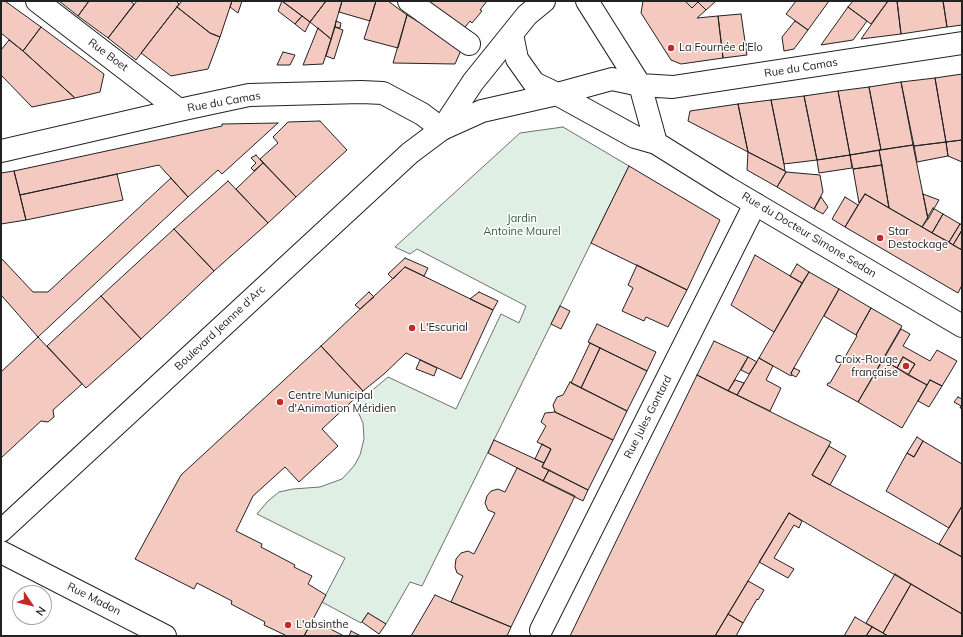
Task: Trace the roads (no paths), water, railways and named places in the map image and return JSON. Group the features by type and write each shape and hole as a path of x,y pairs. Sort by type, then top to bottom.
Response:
{"street":[{"name":"Rue Boet","path":"37,1 179,110"},
{"path":"409,1 469,44"},
{"name":"Boulevard Jeanne d'Arc","path":"442,129 464,94 526,15 544,1"},
{"path":"587,1 640,85 656,143"},
{"name":"Rue du Docteur Simone Sedan","path":"512,34 517,59 534,83 635,137 656,143 962,326"},
{"name":"Rue du Camas","path":"557,94 612,79 640,85 673,87 962,44"},
{"name":"Rue du Camas","path":"1,151 249,95 383,93 422,114 442,129"},
{"name":"Boulevard Jeanne d'Arc","path":"1,531 410,153 442,129 482,111 557,94"},
{"name":"Rue Jules Gontard","path":"540,630 756,204"},
{"name":"Rue Madon","path":"1,552 165,636"}],"place":[{"name":"La Fournée d'Elo","path":"671,48"},
{"name":"Star Destockage","path":"880,238"},
{"name":"L'Escurial","path":"412,328"},
{"name":"Croix-Rouge française","path":"906,366"},
{"name":"Centre Municipal d'Animation Méridien","path":"280,402"},
{"name":"L'absinthe","path":"288,625"}],"park label":[{"name":"Jardin Antoine Maurel","path":"522,225"}]}
